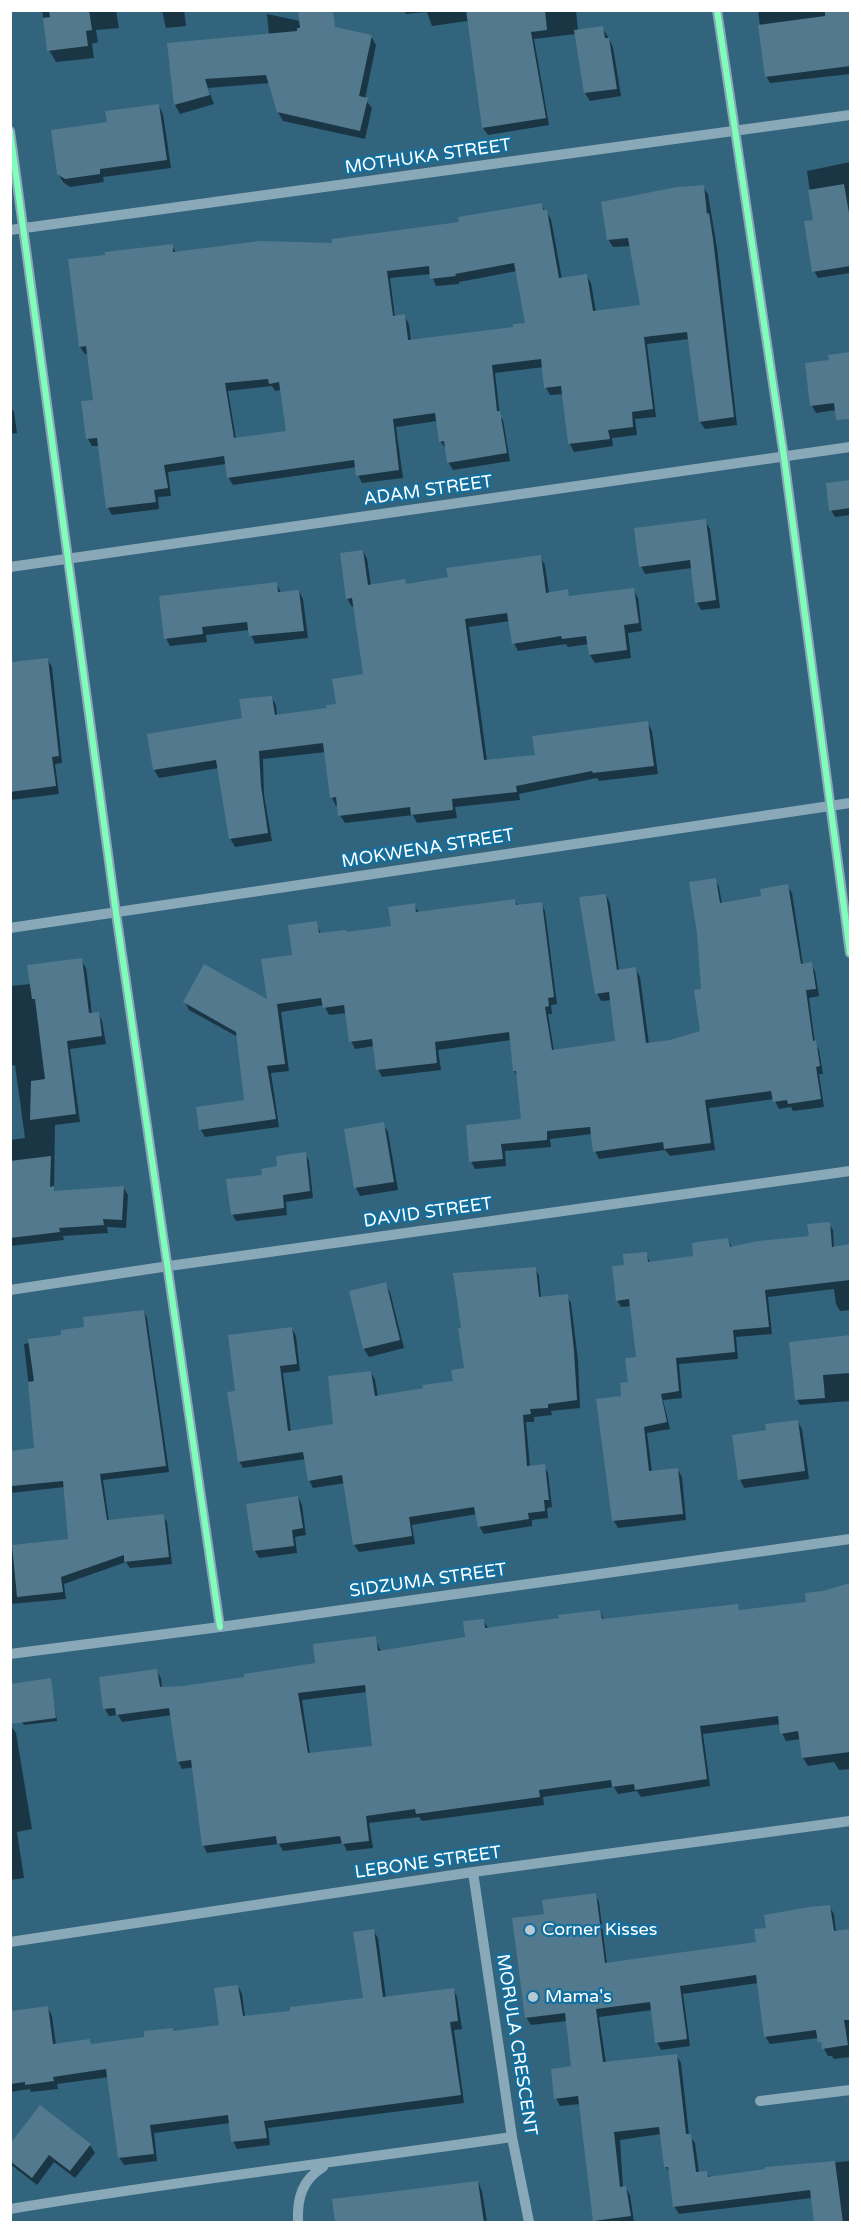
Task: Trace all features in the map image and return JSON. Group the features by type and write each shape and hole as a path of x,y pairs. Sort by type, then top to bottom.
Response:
{"street":[{"path":"717,10 784,457 850,953"},
{"name":"MOTHUKA STREET","path":"10,230 850,115"},
{"path":"10,131 116,913 220,1627"},
{"name":"ADAM STREET","path":"10,567 850,447"},
{"name":"MOKWENA STREET","path":"10,928 850,803"},
{"name":"DAVID STREET","path":"10,1290 850,1171"},
{"name":"SIDZUMA STREET","path":"10,1654 850,1539"},
{"name":"LEBONE STREET","path":"10,1942 473,1872 850,1821"},
{"name":"MORULA CRESCENT","path":"473,1872 512,2137 529,2223"},
{"path":"760,2101 850,2090"},
{"path":"10,2209 512,2137"},
{"path":"298,2223 297,2207 303,2187 312,2174 328,2164"}],"building":[{"path":"49,10 89,10 92,30 86,31 88,46 47,51 43,18 50,17"},
{"path":"298,10 333,10 335,27 372,35 359,96 368,98 360,131 277,112 266,75 205,79 210,95 174,105 167,43 297,31 297,28 300,28"},
{"path":"466,10 545,10 547,30 531,32 546,118 482,128"},
{"path":"825,10 850,10 850,66 765,77 758,25 825,16"},
{"path":"603,26 605,38 609,38 617,89 584,93 574,30"},
{"path":"159,104 167,160 100,169 100,174 65,179 57,174 51,130 107,122 105,111"},
{"path":"844,184 850,219 850,266 812,272 804,221 813,220 808,190"},
{"path":"704,185 707,214 709,213 713,239 734,417 699,422 687,332 644,337 653,409 632,412 633,427 608,430 610,439 568,444 561,386 544,388 541,359 492,365 497,411 500,411 507,453 447,463 444,441 439,442 435,413 393,419 399,470 356,476 354,460 227,478 224,456 164,465 168,488 154,490 156,502 106,508 97,438 86,439 81,401 93,400 86,346 79,347 68,259 173,244 173,252 260,241 332,243 332,239 459,222 458,217 542,203 543,210 547,210 559,278 587,274 593,311 640,305 628,238 607,240 601,202 677,187","holes":["514,263 525,323 513,324 513,327 408,340 405,314 393,316 387,271 429,266 430,279 456,276 455,274","268,379 269,384 279,382 286,431 234,438 225,383"]},
{"path":"850,352 850,419 836,420 834,403 810,406 805,363 829,360 828,355"},
{"path":"850,480 850,508 829,511 826,483"},
{"path":"706,519 716,600 695,603 690,560 639,567 634,528"},
{"path":"363,550 368,585 405,579 406,584 448,577 446,568 541,555 546,593 568,589 569,596 634,588 639,623 624,625 627,650 589,655 586,636 562,639 561,636 512,644 507,613 465,619 484,760 535,755 532,736 648,721 654,766 593,773 592,771 516,786 517,792 452,799 453,810 411,815 410,807 338,816 336,797 330,798 323,743 259,751 261,786 268,833 229,839 216,760 153,770 147,734 242,718 239,699 272,696 275,715 327,708 326,705 336,704 332,679 363,674 352,598 346,599 340,553"},
{"path":"277,582 278,592 299,590 304,631 249,636 247,622 202,627 203,634 164,639 159,596"},
{"path":"48,658 59,756 52,757 56,786 10,792 10,662"},
{"path":"716,878 720,903 761,896 760,889 788,884 801,964 812,962 816,989 806,990 813,1041 816,1040 820,1066 816,1067 821,1099 788,1104 787,1100 773,1102 771,1091 705,1100 711,1143 664,1149 663,1142 593,1152 590,1127 547,1131 547,1140 501,1144 503,1159 469,1162 466,1125 521,1119 509,1032 435,1042 437,1063 376,1070 372,1039 349,1042 344,1005 323,1008 321,998 277,1004 285,1064 267,1066 276,1119 199,1130 196,1107 244,1100 236,1032 183,1002 204,964 267,999 261,959 292,955 288,925 317,921 319,933 346,930 346,932 391,926 388,907 415,903 416,912 515,899 516,905 542,902 554,997 548,998 549,1006 545,1007 552,1050 615,1041 609,992 595,994 579,897 606,894 617,970 636,967 646,1043 670,1040 700,1031 694,990 701,989 697,933 689,882"},
{"path":"82,958 89,1013 99,1012 102,1036 67,1041 76,1114 30,1120 31,1081 45,1079 35,999 32,999 27,965"},
{"path":"384,1122 394,1182 354,1188 344,1129"},
{"path":"306,1152 310,1191 283,1195 284,1208 231,1215 226,1179 262,1175 261,1169 277,1166 276,1156"},
{"path":"51,1156 50,1187 54,1186 54,1191 124,1186 122,1220 103,1219 104,1225 59,1228 60,1232 10,1238 10,1161"},
{"path":"830,1222 832,1247 850,1244 850,1280 765,1290 769,1327 733,1330 735,1352 676,1358 679,1391 661,1394 667,1422 644,1427 649,1471 678,1468 683,1514 612,1521 596,1399 621,1396 620,1383 628,1382 625,1358 636,1357 629,1299 616,1301 612,1266 624,1265 623,1254 647,1252 648,1262 693,1256 692,1243 728,1238 730,1247 758,1241 809,1236 807,1224"},
{"path":"536,1267 539,1297 568,1294 577,1400 548,1404 548,1408 530,1409 531,1414 523,1415 527,1466 545,1464 549,1500 544,1500 545,1511 528,1513 529,1519 478,1527 474,1507 409,1517 412,1536 353,1545 342,1475 308,1481 303,1452 238,1462 227,1392 235,1391 228,1335 292,1327 297,1364 280,1366 288,1431 333,1424 328,1376 371,1371 375,1396 423,1388 422,1385 453,1381 451,1370 464,1368 453,1273"},
{"path":"386,1282 400,1340 363,1349 349,1291"},
{"path":"144,1310 166,1466 100,1474 107,1520 164,1514 169,1557 124,1562 124,1555 61,1577 63,1592 17,1597 12,1545 68,1539 63,1481 12,1486 10,1451 34,1448 28,1382 34,1381 28,1339 61,1335 61,1330 84,1327 83,1317"},
{"path":"850,1335 850,1373 823,1375 825,1398 795,1400 789,1342"},
{"path":"798,1420 805,1471 738,1480 732,1435 766,1430 765,1424"},
{"path":"298,1496 303,1528 292,1530 294,1546 253,1551 246,1504"},
{"path":"850,1583 850,1752 802,1758 798,1731 780,1734 778,1716 700,1726 707,1779 635,1790 634,1784 612,1787 611,1780 539,1790 540,1797 416,1814 415,1809 366,1816 369,1841 342,1844 340,1836 277,1844 276,1836 202,1846 191,1760 177,1762 169,1708 116,1715 115,1708 103,1709 99,1677 157,1669 160,1687 183,1686 315,1663 313,1644 376,1636 378,1651 465,1637 463,1621 484,1619 485,1628 600,1610 602,1619 738,1604 739,1610 806,1602 805,1593 823,1591","holes":["365,1685 372,1746 308,1753 298,1693"]},
{"path":"51,1678 56,1718 10,1724 10,1684"},
{"path":"596,1893 605,1963 756,1942 754,1929 766,1928 764,1915 809,1907 830,1905 834,1931 850,1929 850,2020 844,2020 848,2045 822,2049 821,2042 818,2043 816,2030 764,2037 756,1975 680,1986 687,2039 655,2043 650,2002 596,2009 603,2062 677,2054 686,2134 691,2134 696,2172 707,2171 708,2177 765,2169 765,2167 835,2161 843,2223 814,2223 810,2190 673,2207 668,2167 664,2167 659,2127 614,2132 620,2187 626,2186 631,2216 593,2221 578,2096 554,2099 551,2069 571,2066 565,2013 525,2018 512,1918 544,1914 542,1900"},
{"path":"374,1929 383,1997 454,1988 458,2021 450,2022 461,2095 264,2121 267,2138 231,2142 228,2115 150,2125 154,2154 118,2158 106,2069 53,2077 54,2081 25,2085 25,2082 10,2084 10,2011 48,2006 53,2044 90,2039 91,2044 144,2037 144,2031 173,2028 173,2031 219,2025 214,1988 238,1985 243,2016 290,2011 290,2007 363,1998 353,1932"},
{"path":"40,2105 91,2144 70,2171 49,2155 32,2178 10,2161 10,2144"},
{"path":"478,2181 484,2223 335,2223 332,2199"}],"cycle path":[{"path":"717,10 784,457 850,953"},
{"path":"10,131 116,913 220,1627"}],"place":[{"name":"Corner Kisses","path":"530,1930"},
{"name":"Mama's","path":"533,1997"}]}
